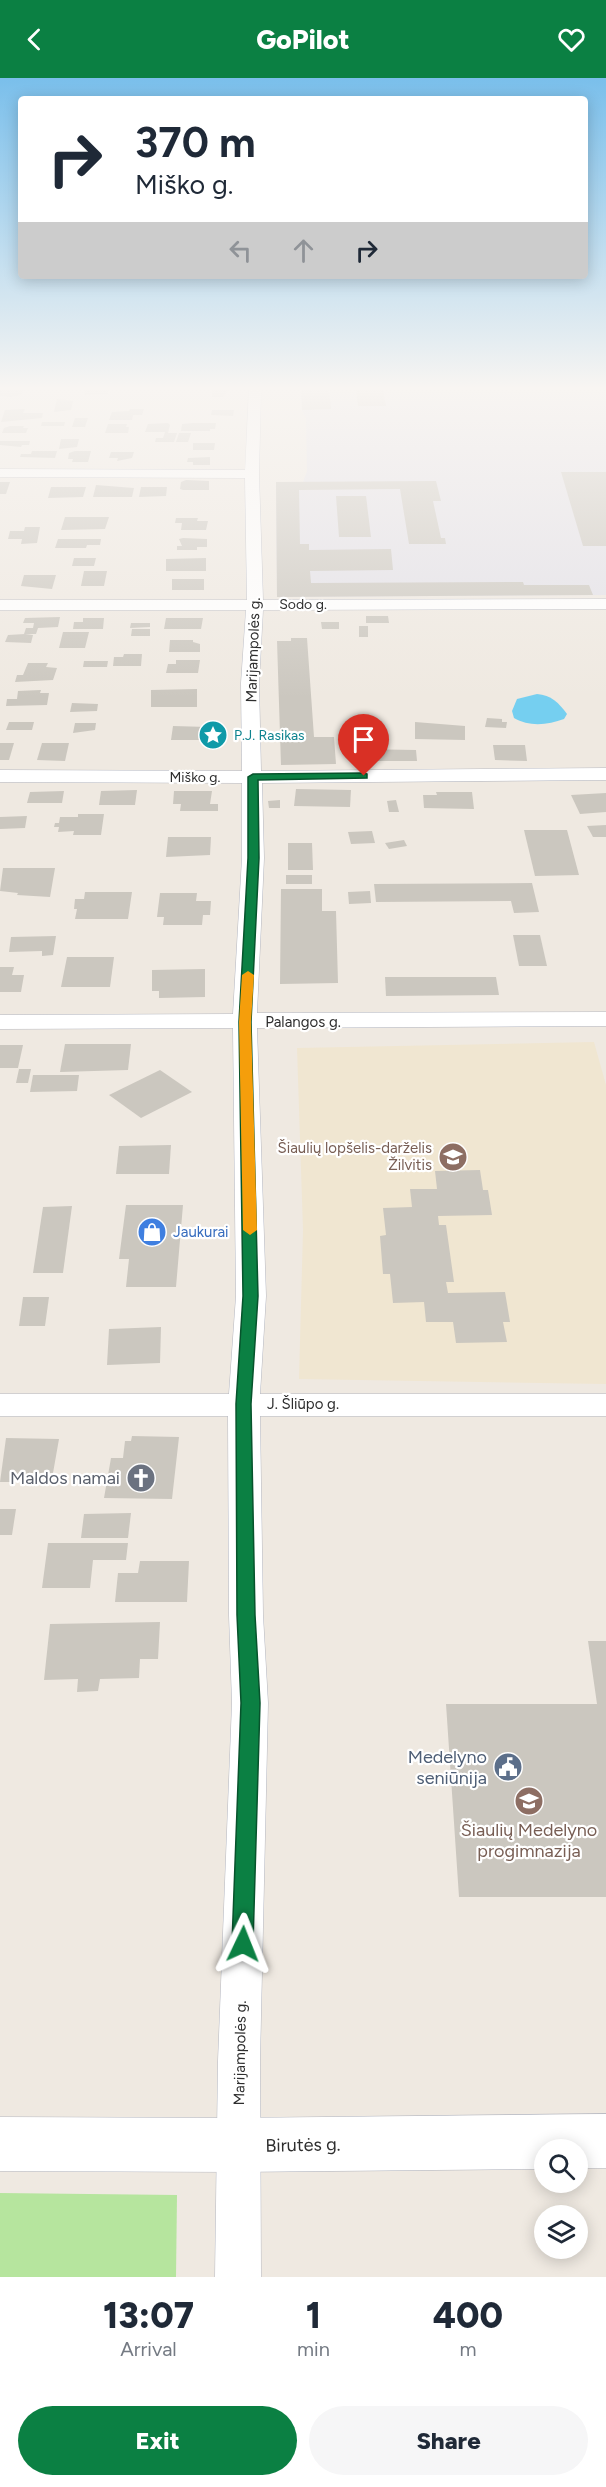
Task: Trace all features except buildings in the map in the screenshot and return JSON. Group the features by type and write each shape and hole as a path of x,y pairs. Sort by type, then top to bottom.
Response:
{"street":[{"name":"Marijampolės g.","path":"238,2277 239,2050 250,1703 246,1615 244,1404 250,1296 245,1022 253,858 250,683 255,604 252,493"},
{"name":"Sodo g.","path":"0,605 606,604"},
{"name":"Miško g.","path":"0,776 253,777 606,774"},
{"name":"Palangos g.","path":"0,1022 606,1019"},
{"name":"J. Šliūpo g.","path":"0,1405 606,1405"},
{"name":"Birutės g.","path":"0,2144 239,2145 606,2141"}],"shaded area":[{"path":"276,493 606,493 606,595 277,597"},
{"name":"Šiaulių lopšelis-darželis Žilvitis","path":"594,1042 606,1085 606,1384 299,1379 303,1230 297,1048"}],"green space":[{"path":"0,2193 177,2195 176,2277 0,2277"}],"water":[{"path":"537,694 551,698 558,703 567,714 564,719 539,724 526,723 514,718 512,711 517,699"}],"slow traffic":[{"path":"248,975 245,1022 250,1230"}],"place":[{"name":"P.J. Rasikas","path":"213,735"},
{"name":"Šiaulių lopšelis-darželis Žilvitis","path":"453,1157"},
{"name":"Jaukurai","path":"152,1232"},
{"name":"Maldos namai","path":"141,1478"},
{"name":"Medelyno seniūnija","path":"508,1767"},
{"name":"Šiaulių Medelyno progimnazija","path":"529,1801"}],"route":[{"path":"243,1944 250,1703 246,1615 244,1404 250,1296 245,1022 253,858 253,777 364,776"}]}
